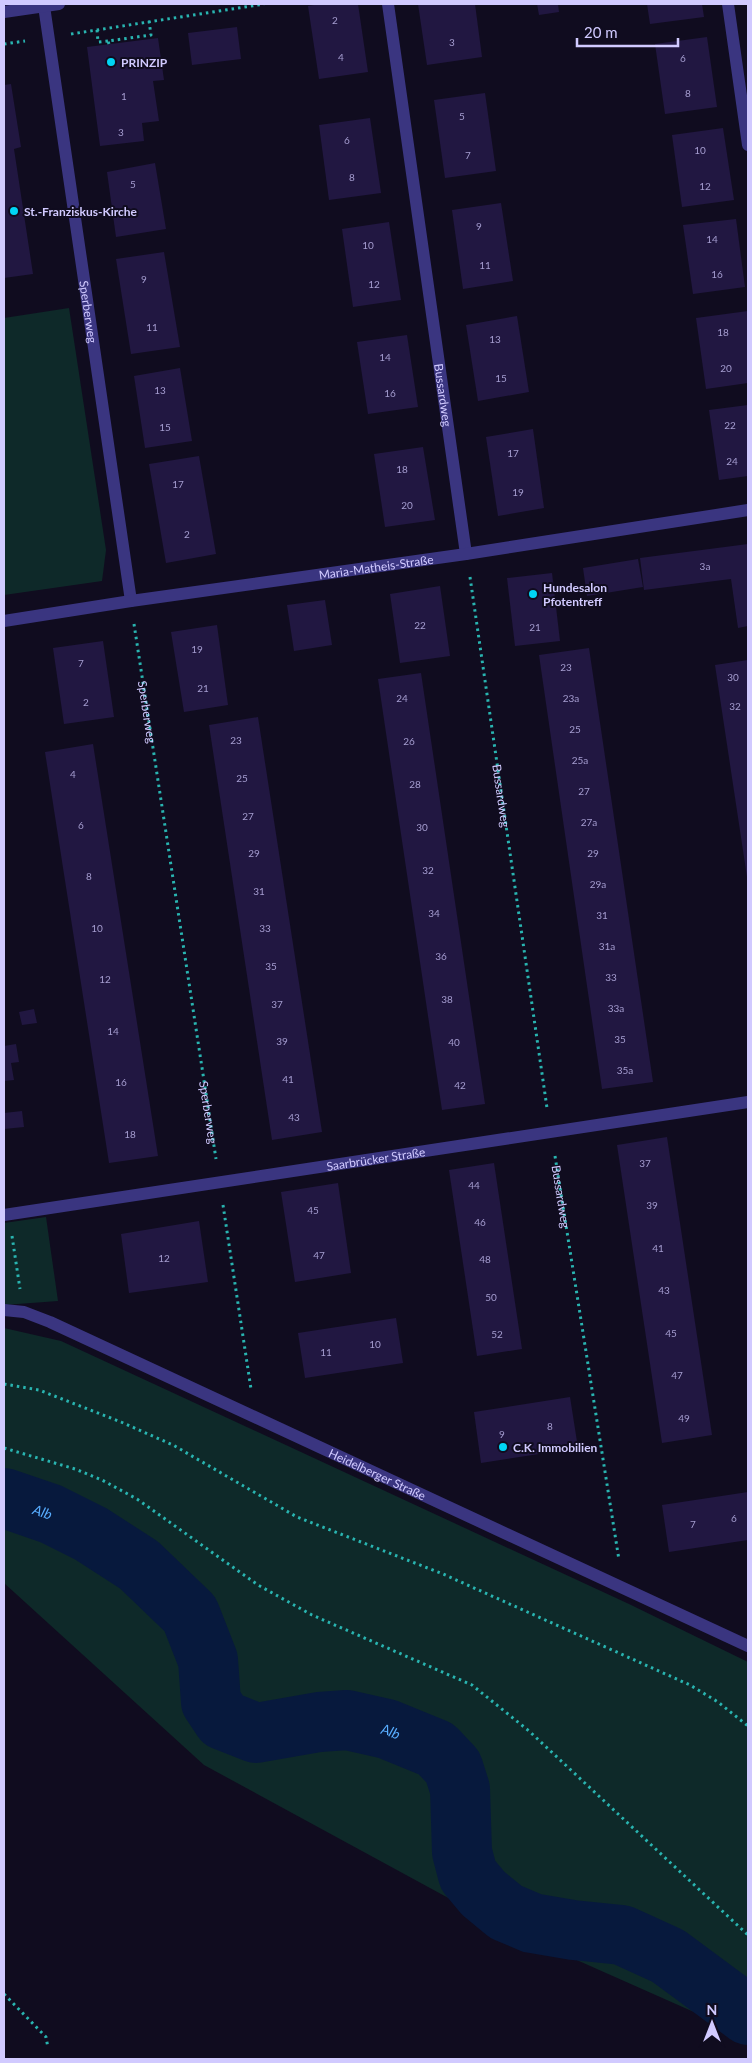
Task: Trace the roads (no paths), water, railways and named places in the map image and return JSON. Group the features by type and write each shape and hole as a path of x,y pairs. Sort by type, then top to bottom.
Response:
{"street":[{"path":"4,12 59,4"},
{"name":"Bussardweg","path":"388,4 466,554"},
{"path":"728,4 748,145"},
{"name":"Sperberweg","path":"44,6 131,601"},
{"name":"Maria-Matheis-Straße","path":"4,622 131,601 466,554 748,510"},
{"name":"Saarbrücker Straße","path":"6,1215 748,1102"},
{"name":"Heidelberger Straße","path":"4,1310 24,1312 50,1322 748,1646"}],"waterway":[{"name":"Alb","path":"4,1498 51,1514 91,1534 139,1565 190,1614 208,1660 211,1702 223,1720 256,1733 319,1722 347,1720 387,1729 436,1749 453,1767 460,1789 462,1852 468,1875 483,1893 506,1912 532,1923 573,1930 622,1935 668,1956 748,2015"}],"place":[{"name":"PRINZIP","path":"111,62"},
{"name":"St.-Franziskus-Kirche","path":"14,211"},
{"name":"Hundesalon Pfotentreff","path":"533,594"},
{"name":"C.K. Immobilien","path":"503,1447"}]}
